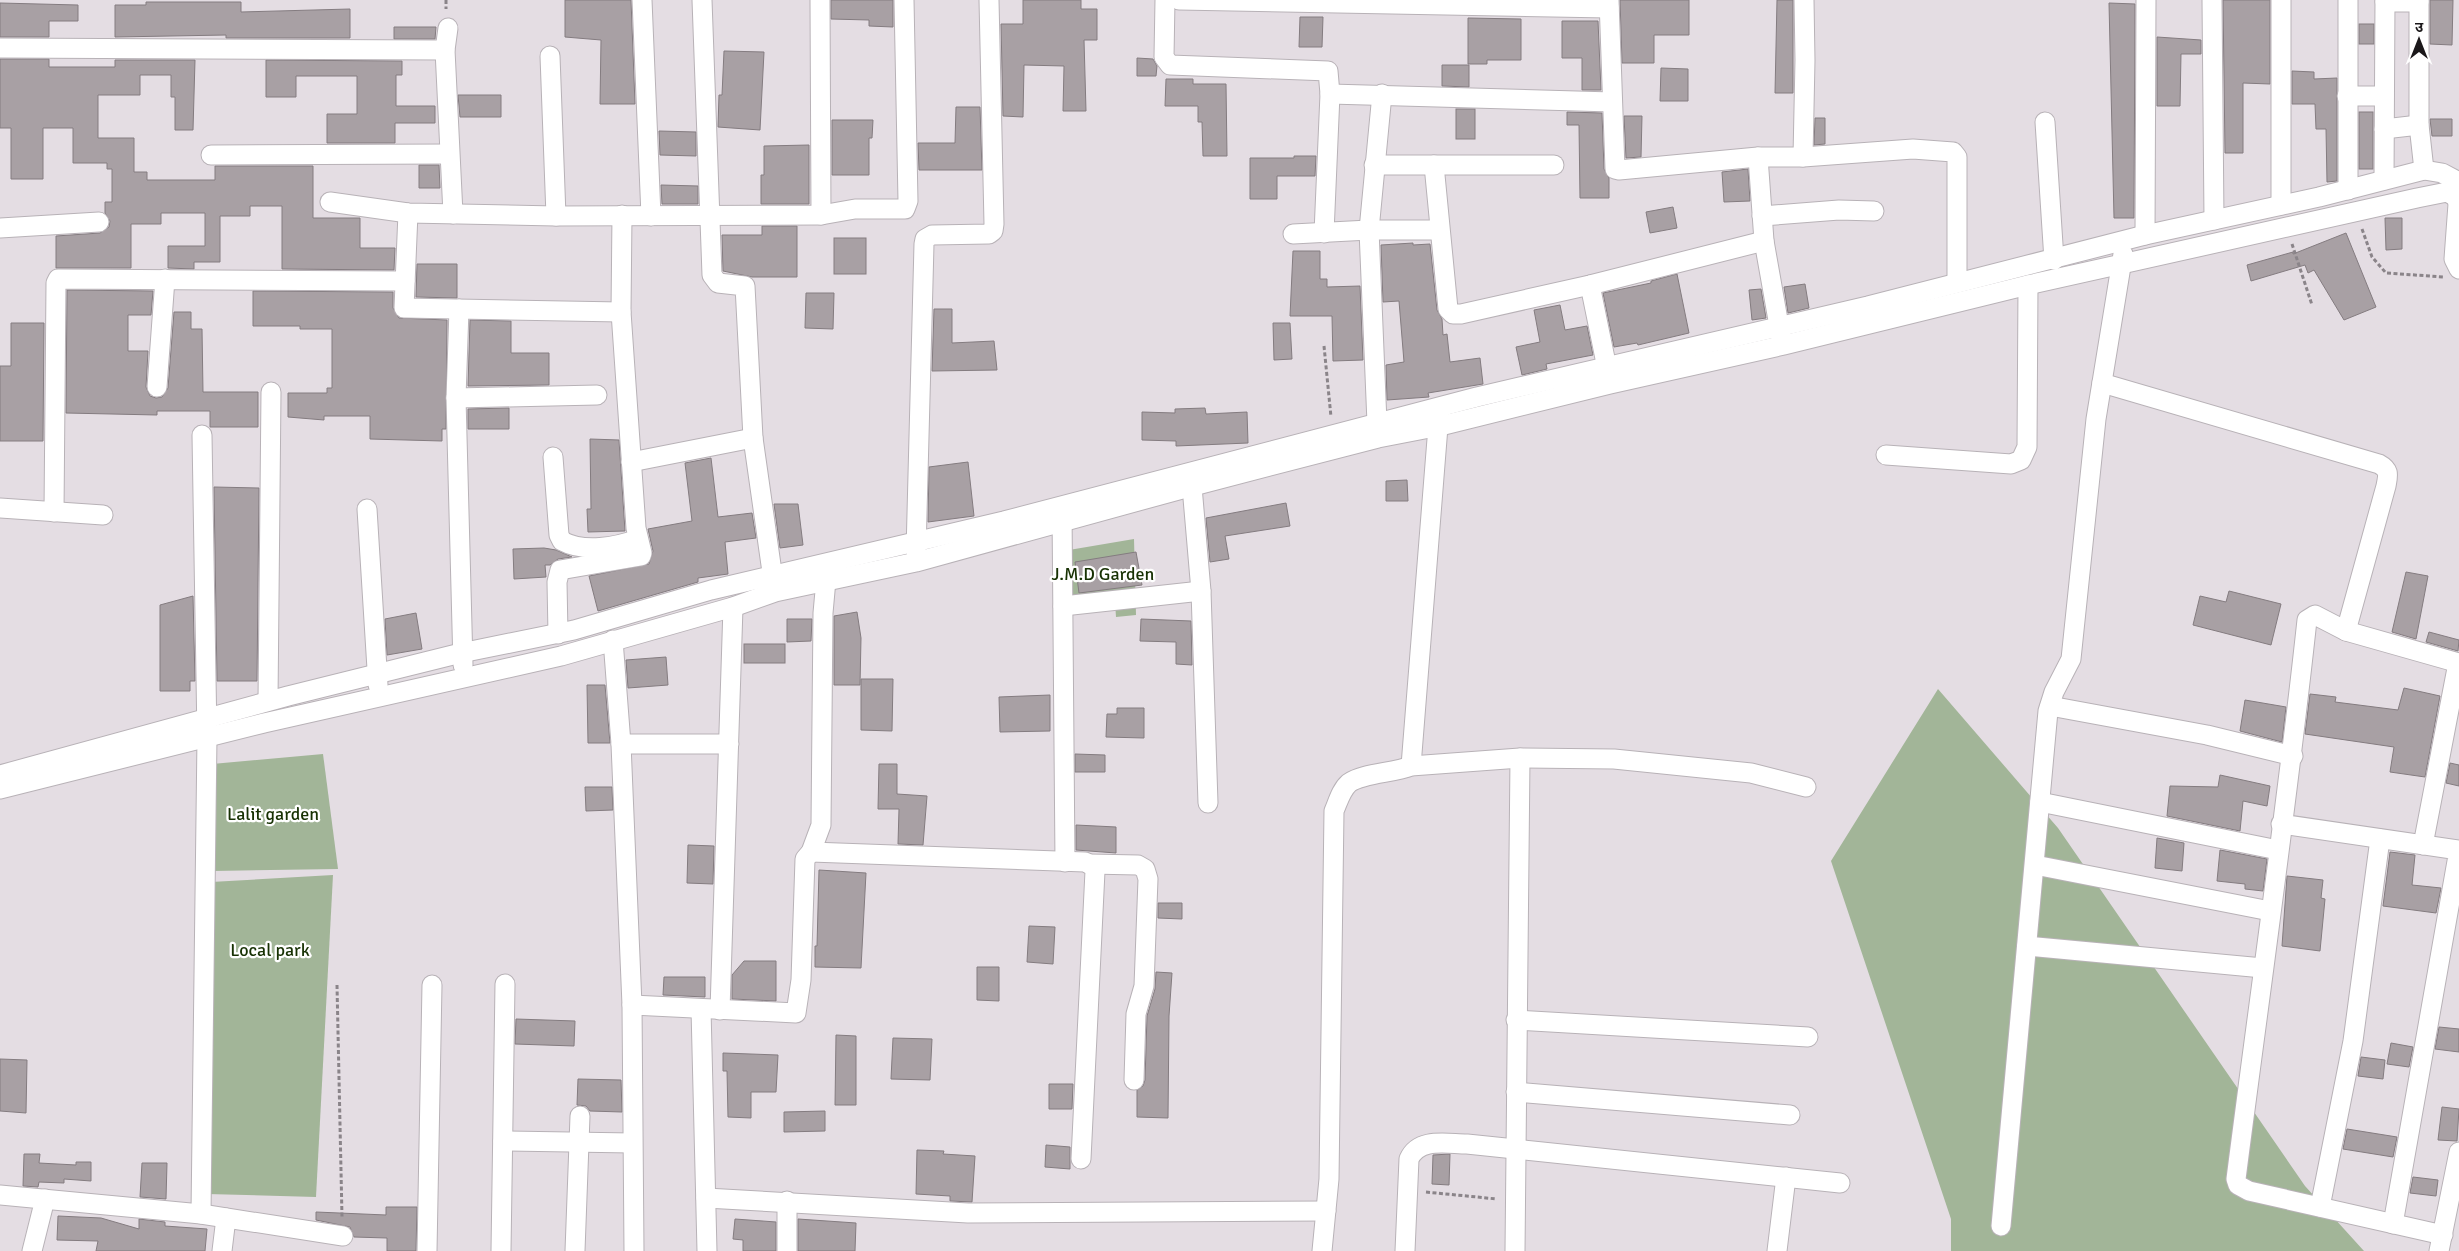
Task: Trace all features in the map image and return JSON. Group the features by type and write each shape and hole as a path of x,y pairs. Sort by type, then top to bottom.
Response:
{"street":[{"path":"642,0 651,216"},
{"path":"702,0 713,278 718,283 746,286 753,438 774,583"},
{"path":"820,0 821,215"},
{"path":"330,202 408,213 556,216 821,215 855,209 900,210 907,207 904,0"},
{"path":"916,562 925,239 932,235 989,234 994,224 989,0"},
{"path":"1165,0 1164,57 1170,66 1325,70 1330,76 1324,233"},
{"path":"1179,0 1609,4 1614,165 1618,170 1758,157 1803,157 1914,149 1954,152 1957,157 1955,272 1957,282"},
{"path":"1803,157 1804,0"},
{"path":"2145,235 2146,0"},
{"path":"2212,0 2214,220"},
{"path":"2280,0 2281,205"},
{"path":"2348,0 2348,190"},
{"path":"2384,180 2385,1 2419,1 2419,125 2424,170"},
{"path":"448,28 445,50 453,214"},
{"path":"0,48 445,50"},
{"path":"550,56 556,216"},
{"path":"1330,94 1612,102"},
{"path":"1377,423 1369,230 1382,94"},
{"path":"2347,96 2384,96"},
{"path":"2045,122 2054,260"},
{"path":"2384,129 2419,125"},
{"path":"211,155 449,154"},
{"path":"1758,157 1764,241 1778,326 1784,345"},
{"path":"1374,165 1554,165"},
{"path":"1434,165 1448,309 1453,314 1461,314 1590,286 1764,241"},
{"path":"1192,479 1440,426 1778,326 2054,260 2124,240 2348,190 2424,170 2442,173 2455,186 2457,200 2454,274"},
{"path":"205,728 264,722 379,699 561,656 733,607 774,583 826,580 916,562 1062,514 1192,479 1333,434 1439,407 1784,345 2028,285 2355,212 2455,186"},
{"path":"1762,216 1839,210 1874,211"},
{"path":"408,213 404,308 621,312"},
{"path":"558,634 557,582 560,570 641,556 642,552 636,528 621,312 622,215"},
{"path":"0,228 99,222"},
{"path":"1294,234 1369,230 1439,230"},
{"path":"2000,1226 2050,706 2071,659 2096,418 2123,264 2124,240"},
{"path":"54,512 56,280 59,278 405,281"},
{"path":"157,387 164,279"},
{"path":"1886,455 2011,464 2021,460 2027,447 2028,285"},
{"path":"1590,286 1609,375"},
{"path":"459,309 456,398 461,653 466,678"},
{"path":"2102,383 2386,468 2388,471 2386,486 2346,631"},
{"path":"268,701 271,392"},
{"path":"456,398 597,395"},
{"path":"1410,766 1440,426 1439,407"},
{"path":"201,1214 205,728 202,435"},
{"path":"631,462 753,438"},
{"path":"553,457 559,535 562,541 570,545 605,548 638,539"},
{"path":"1192,479 1201,591 1208,803"},
{"path":"0,508 103,515"},
{"path":"367,509 379,699"},
{"path":"0,789 60,766 205,728 268,701 461,653 558,634 774,583 916,541 1062,514"},
{"path":"1062,514 1065,862"},
{"path":"632,1005 796,1013 801,980 805,860 821,825 822,613 826,580"},
{"path":"1063,606 1201,591"},
{"path":"720,1010 733,607"},
{"path":"2423,845 2459,663 2346,631 2315,615 2307,620 2292,756 2281,824 2236,1179 2238,1185 2243,1189 2393,1224 2441,1243 2459,1155"},
{"path":"613,640 621,744 632,1005 634,1251"},
{"path":"2050,706 2199,734 2292,756"},
{"path":"621,744 729,744"},
{"path":"1515,1251 1520,758"},
{"path":"1322,1251 1329,1179 1334,811 1341,794 1350,783 1375,775 1395,773 1410,766 1520,758 1614,759 1751,773 1806,787"},
{"path":"0,774 60,766"},
{"path":"2040,802 2278,850"},
{"path":"2281,824 2459,850 2393,1224"},
{"path":"2320,1207 2353,1041 2380,838"},
{"path":"810,852 1138,865 1145,868 1148,879 1144,986 1136,1014 1134,1080"},
{"path":"1081,1159 1094,871 1089,864"},
{"path":"2035,865 2270,911"},
{"path":"2027,946 2263,968"},
{"path":"501,1251 505,984"},
{"path":"427,1251 432,985"},
{"path":"702,1009 707,1251"},
{"path":"1516,1020 1808,1037"},
{"path":"1516,1092 1790,1115"},
{"path":"576,1251 580,1116"},
{"path":"502,1140 632,1143"},
{"path":"1405,1251 1409,1159 1416,1148 1422,1144 1467,1144 1840,1182"},
{"path":"1777,1251 1786,1177"},
{"path":"0,1195 201,1214 343,1236"},
{"path":"706,1198 787,1201 968,1213 1326,1211"},
{"path":"32,1251 45,1199"},
{"path":"787,1201 787,1251"},
{"path":"222,1251 226,1218"}],"path":[{"path":"2355,212 2372,257 2386,273 2454,274"},
{"path":"2287,227 2312,305"},
{"path":"1324,346 1333,434"},
{"path":"337,985 343,1236"},
{"path":"1408,1192 1446,1193 1501,1199"}],"green space":[{"name":"J.M.D Garden","path":"1134,539 1136,615 1116,617 1115,602 1073,606 1069,550"},
{"path":"1938,689 2058,828 2305,1186 2364,1251 1951,1251 1951,1219 1831,861"},
{"name":"Lalit garden","path":"323,754 338,869 213,871 212,764"},
{"name":"Local park","path":"333,875 316,1197 207,1194 211,882"}],"building":[{"path":"565,0 631,0 635,104 600,104 601,40 565,37"},
{"path":"831,0 893,0 893,27 869,26 869,20 831,19"},
{"path":"1023,0 1081,0 1081,9 1097,9 1097,40 1084,40 1086,111 1063,111 1064,66 1024,65 1023,117 1003,116 1001,24 1023,24"},
{"path":"1620,0 1689,0 1689,35 1654,35 1654,63 1622,63"},
{"path":"1777,0 1793,0 1793,93 1775,93"},
{"path":"2223,0 2270,0 2270,84 2243,83 2243,153 2225,153"},
{"path":"2430,0 2453,0 2452,45 2430,44"},
{"path":"146,2 241,2 241,12 350,9 350,38 226,38 226,35 115,37 115,5 146,5"},
{"path":"0,3 78,5 78,21 49,21 49,37 0,37"},
{"path":"2109,3 2135,4 2134,218 2114,218"},
{"path":"1300,17 1323,17 1322,47 1299,47"},
{"path":"1468,18 1521,19 1521,60 1487,60 1487,64 1468,64"},
{"path":"1562,21 1598,21 1601,90 1582,90 1582,58 1562,58"},
{"path":"2359,24 2374,24 2374,44 2359,44"},
{"path":"394,27 436,27 435,39 394,39"},
{"path":"2157,37 2201,40 2201,54 2181,54 2180,106 2157,106"},
{"path":"724,51 764,52 760,130 718,127 719,95 722,95"},
{"path":"1137,58 1153,59 1157,66 1156,76 1137,76"},
{"path":"0,59 49,59 49,67 115,67 115,60 195,60 193,130 175,130 175,97 171,97 171,75 140,75 140,95 98,95 98,138 134,138 134,172 147,172 147,180 215,180 215,166 313,166 313,218 360,218 360,248 395,248 394,270 282,269 282,206 250,206 250,216 220,216 220,262 194,262 194,269 168,268 168,246 205,246 205,213 161,213 161,224 131,224 131,268 56,268 56,236 100,233 109,227 110,221 105,213 105,202 112,202 112,169 107,169 107,163 73,163 73,128 43,128 43,179 11,179 11,128 0,128"},
{"path":"266,60 402,61 402,75 396,75 396,106 435,106 435,123 395,123 395,143 327,143 327,114 357,114 357,76 296,76 296,97 266,97"},
{"path":"1442,65 1469,65 1469,87 1442,86"},
{"path":"1661,68 1688,69 1688,101 1660,101"},
{"path":"2292,71 2314,72 2314,79 2337,78 2337,181 2327,182 2326,129 2316,129 2315,104 2292,104"},
{"path":"1166,79 1193,79 1193,84 1226,84 1227,156 1203,156 1202,122 1198,122 1198,106 1165,106"},
{"path":"458,95 501,95 501,117 460,117"},
{"path":"956,107 980,107 982,170 919,170 918,143 955,143"},
{"path":"1456,109 1475,109 1475,139 1456,139"},
{"path":"1567,112 1602,113 1604,169 1609,178 1609,198 1580,198 1579,125 1567,125"},
{"path":"2359,112 2373,112 2373,169 2359,169"},
{"path":"1624,116 1642,116 1641,157 1626,158"},
{"path":"1815,118 1825,118 1825,144 1814,145"},
{"path":"2430,119 2452,119 2452,136 2432,136"},
{"path":"832,120 873,120 872,138 869,138 869,175 832,175"},
{"path":"659,131 696,132 696,156 660,155"},
{"path":"809,145 809,204 761,204 764,146"},
{"path":"1294,156 1316,156 1315,176 1277,176 1277,199 1250,199 1250,158 1294,158"},
{"path":"419,165 439,165 440,188 419,188"},
{"path":"1748,169 1750,201 1724,202 1722,172"},
{"path":"661,185 698,186 698,204 662,204"},
{"path":"1673,207 1677,228 1650,233 1646,212"},
{"path":"2385,218 2402,218 2402,249 2386,250"},
{"path":"762,226 797,226 797,277 752,277 723,271 722,235 762,235"},
{"path":"2346,233 2376,307 2344,320 2314,270 2308,273 2305,265 2251,281 2247,265 2293,252 2293,254"},
{"path":"834,238 866,238 866,274 834,274"},
{"path":"1413,243 1413,245 1430,244 1437,310 1442,319 1443,335 1447,334 1450,362 1480,358 1483,384 1428,393 1429,397 1387,400 1386,365 1404,362 1399,301 1383,302 1381,245"},
{"path":"1293,251 1320,251 1320,279 1327,279 1327,287 1360,286 1363,360 1333,361 1332,316 1290,316"},
{"path":"417,264 457,264 457,298 416,297"},
{"path":"1677,274 1689,333 1638,345 1637,343 1614,347 1603,293 1651,283 1651,281"},
{"path":"1805,284 1809,308 1788,313 1784,287"},
{"path":"1761,289 1766,318 1752,320 1749,290"},
{"path":"67,290 153,291 151,315 128,315 128,351 148,351 146,387 150,396 156,398 162,397 168,388 174,312 191,312 191,329 202,329 203,392 258,392 258,427 210,427 210,411 157,411 157,415 66,413"},
{"path":"253,291 393,292 393,308 399,318 447,320 446,429 442,429 442,441 370,439 370,416 324,416 324,420 288,417 288,393 327,393 327,388 332,388 332,329 300,329 300,326 253,326"},
{"path":"806,293 834,293 833,329 805,328"},
{"path":"1560,305 1565,330 1587,326 1593,355 1546,364 1547,369 1522,375 1516,347 1540,342 1534,310"},
{"path":"934,309 952,309 952,343 994,341 997,370 932,371"},
{"path":"470,320 511,321 511,353 549,353 549,385 468,386"},
{"path":"11,323 44,323 43,441 0,441 0,366 11,366"},
{"path":"1273,323 1290,323 1292,359 1274,360"},
{"path":"509,408 509,429 468,429 468,409"},
{"path":"1205,408 1206,414 1247,412 1248,443 1176,446 1176,441 1142,440 1142,412 1175,413 1175,409"},
{"path":"590,439 619,440 625,531 588,532 587,509 591,509"},
{"path":"711,458 718,517 752,513 756,538 725,542 728,574 698,578 698,582 598,611 589,576 649,564 653,551 648,529 692,521 685,463"},
{"path":"968,462 974,516 928,522 929,467"},
{"path":"1407,480 1408,501 1386,501 1386,481"},
{"path":"214,487 259,488 257,681 217,681"},
{"path":"1286,503 1290,526 1225,536 1229,559 1210,562 1206,518"},
{"path":"774,504 798,504 803,545 780,548"},
{"path":"544,548 556,550 572,557 558,559 550,565 545,565 546,577 514,579 513,549"},
{"path":"1136,552 1142,585 1079,593 1075,562"},
{"path":"2406,572 2428,576 2416,639 2392,632"},
{"path":"2229,591 2281,604 2271,645 2193,625 2200,596 2226,602"},
{"path":"193,596 195,681 190,681 190,691 160,691 160,605"},
{"path":"857,612 861,638 860,685 834,685 834,616"},
{"path":"416,613 422,649 387,655 385,619"},
{"path":"787,619 812,619 811,641 787,642"},
{"path":"1141,619 1191,621 1192,665 1176,664 1176,642 1140,641"},
{"path":"2429,632 2459,640 2458,651 2426,642"},
{"path":"744,644 785,644 785,663 744,663"},
{"path":"666,657 668,685 628,688 626,660"},
{"path":"861,679 893,679 892,731 861,730"},
{"path":"587,685 605,685 610,743 588,743"},
{"path":"2404,688 2440,696 2425,777 2390,772 2394,747 2305,734 2310,694 2336,697 2335,702 2398,710"},
{"path":"1050,695 1050,731 1000,732 999,697"},
{"path":"2245,700 2286,707 2282,742 2240,731"},
{"path":"1117,708 1144,708 1144,738 1106,737 1107,714 1117,714"},
{"path":"1075,754 1105,755 1105,772 1075,772"},
{"path":"2450,763 2459,765 2459,786 2446,783"},
{"path":"879,764 897,764 897,794 927,796 923,845 898,844 899,809 878,809"},
{"path":"2220,775 2270,786 2267,806 2243,801 2240,831 2167,816 2170,786 2218,787"},
{"path":"585,787 612,787 613,810 586,811"},
{"path":"1076,825 1116,827 1116,853 1076,850"},
{"path":"2157,838 2184,843 2182,871 2155,868"},
{"path":"688,845 714,846 713,884 687,883"},
{"path":"2220,850 2267,859 2263,891 2245,889 2245,884 2217,881"},
{"path":"2390,852 2415,855 2412,885 2441,888 2436,913 2383,906"},
{"path":"819,870 866,873 861,968 815,967"},
{"path":"2287,876 2323,880 2321,898 2325,899 2320,951 2282,946"},
{"path":"1158,903 1182,903 1182,919 1158,918"},
{"path":"1029,926 1055,927 1053,964 1027,962"},
{"path":"744,961 776,961 776,1001 732,999 732,975"},
{"path":"977,967 999,967 999,1001 977,1000"},
{"path":"1156,972 1172,973 1169,1016 1168,1118 1137,1117 1137,1090 1143,1086 1145,1080 1147,1016 1155,989"},
{"path":"664,977 705,977 705,997 663,995"},
{"path":"516,1019 575,1021 574,1046 515,1044"},
{"path":"2439,1027 2459,1029 2459,1052 2435,1049"},
{"path":"836,1035 856,1036 856,1105 835,1105"},
{"path":"893,1038 932,1039 930,1080 891,1079"},
{"path":"2391,1043 2413,1047 2409,1067 2387,1064"},
{"path":"723,1053 778,1055 776,1092 751,1092 751,1118 728,1117 727,1071 723,1071"},
{"path":"2361,1057 2385,1060 2383,1079 2358,1076"},
{"path":"0,1059 27,1060 26,1113 0,1111"},
{"path":"578,1079 621,1080 622,1112 590,1111 586,1106 577,1105"},
{"path":"1049,1084 1073,1084 1072,1109 1049,1109"},
{"path":"2442,1107 2459,1109 2457,1141 2438,1140"},
{"path":"825,1111 825,1131 784,1132 784,1112"},
{"path":"2347,1129 2397,1137 2393,1157 2343,1149"},
{"path":"1046,1145 1070,1147 1070,1169 1045,1167"},
{"path":"917,1150 944,1151 943,1154 975,1156 972,1202 950,1201 950,1196 916,1194"},
{"path":"24,1154 40,1154 39,1163 76,1165 76,1162 91,1162 91,1181 64,1179 64,1183 39,1182 38,1187 23,1186"},
{"path":"1450,1154 1449,1185 1432,1184 1433,1155"},
{"path":"142,1163 167,1163 166,1199 140,1197"},
{"path":"2413,1177 2438,1180 2436,1196 2410,1193"},
{"path":"386,1207 417,1207 416,1251 387,1251 387,1238 354,1237 350,1227 316,1220 316,1212 386,1215"},
{"path":"58,1216 101,1218 139,1229 139,1219 165,1222 165,1226 207,1229 205,1251 96,1251 98,1241 57,1240"},
{"path":"735,1219 776,1222 776,1251 743,1251 743,1240 733,1239"},
{"path":"798,1219 856,1223 855,1251 798,1251"}]}
